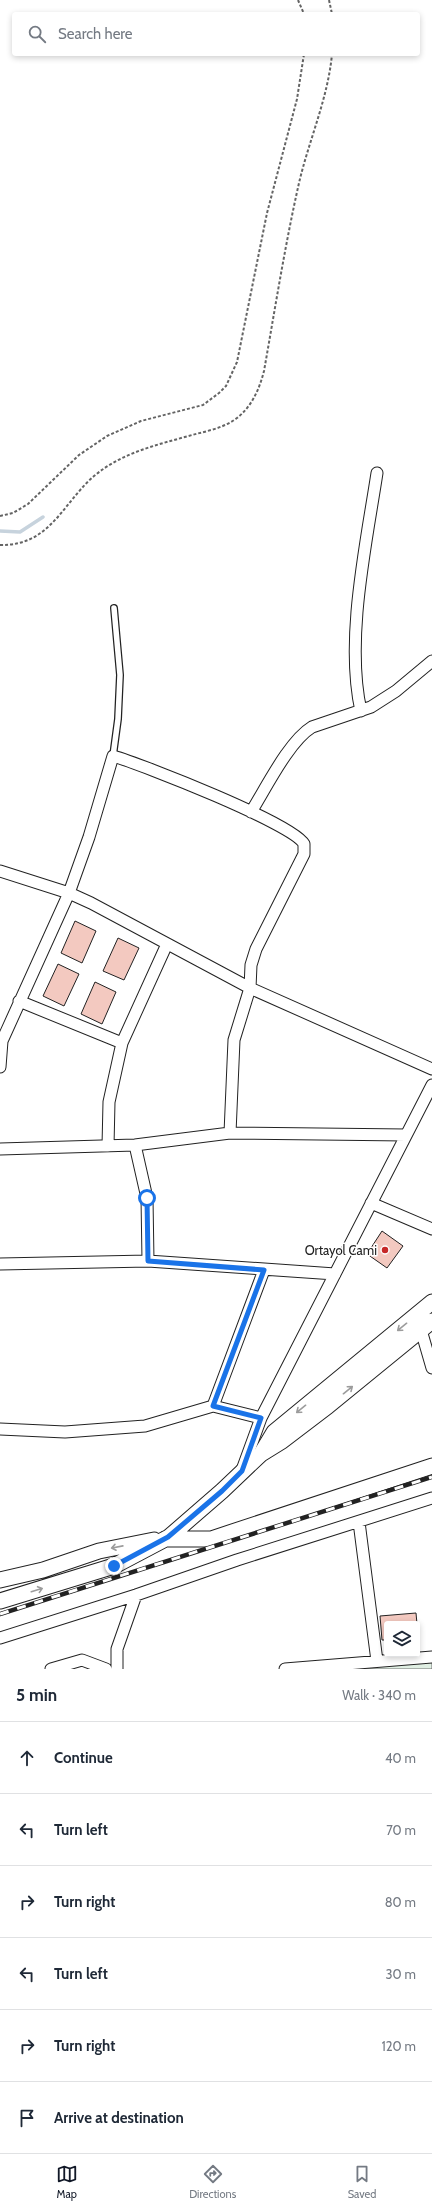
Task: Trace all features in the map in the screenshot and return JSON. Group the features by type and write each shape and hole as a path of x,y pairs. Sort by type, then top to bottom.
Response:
{"main road":[{"path":"261,1454 274,1432 432,1302"},
{"path":"0,1601 114,1566 167,1538 222,1491 261,1454 282,1441 328,1406 426,1326"},
{"path":"0,1580 43,1570 99,1551 167,1538 211,1539 432,1466"}],"street":[{"path":"361,711 357,692 355,662 359,591 377,473"},
{"path":"251,812 302,734 312,727 361,711 396,691 432,661"},
{"path":"0,1067 1,1041 69,893 89,837 113,756 138,764 251,812 299,837 304,849 253,957 250,974 250,988 234,1040 230,1133"},
{"path":"0,871 69,893 91,902 250,988 432,1069"},
{"path":"108,1146 109,1102 122,1043 167,944"},
{"path":"19,1001 122,1043"},
{"path":"242,1471 261,1418 432,1085"},
{"path":"0,1149 135,1145 230,1133 406,1135"},
{"path":"135,1145 147,1198 148,1261"},
{"path":"371,1203 432,1229"},
{"path":"0,1264 148,1261 335,1274"},
{"path":"213,1406 264,1270"},
{"path":"426,1326 432,1368"},
{"path":"0,1429 66,1432 145,1426 213,1406 261,1418"},
{"path":"0,1638 432,1498"},
{"path":"359,1522 377,1661"},
{"path":"117,1669 117,1649 136,1595"},
{"path":"285,1669 432,1657"},
{"path":"50,1669 82,1660 106,1669"}],"lane":[{"path":"113,756 120,675 114,608"}],"path":[{"path":"298,0 303,12"},
{"path":"330,0 332,12"},
{"path":"0,516 12,513 28,504 79,455 107,436 141,421 203,405 226,386 237,362 267,213 297,99 304,56"},
{"path":"0,545 19,544 42,533 54,523 84,487 116,461 144,448 221,427 236,418 250,404 256,395 264,372 294,210 308,150 328,86 332,56"}],"green space":[{"path":"432,1657 432,1669 315,1669"}],"building":[{"path":"75,921 96,931 82,963 61,953"},
{"path":"118,938 139,948 124,980 103,971"},
{"path":"58,964 79,974 64,1006 43,996"},
{"path":"95,982 116,992 102,1024 81,1014"},
{"name":"Ortayol Cami","path":"382,1231 403,1246 387,1268 367,1254"},
{"path":"416,1613 417,1621 384,1621 384,1640 382,1640 380,1616"}],"waterway":[{"path":"0,531 20,532 43,517"}],"railway":[{"path":"0,1614 432,1477"}],"place":[{"name":"Ortayol Cami","path":"385,1250"}],"route":[{"path":"114,1566 168,1537 222,1491 242,1471 261,1418 213,1406 264,1270 148,1261 147,1198"}]}
